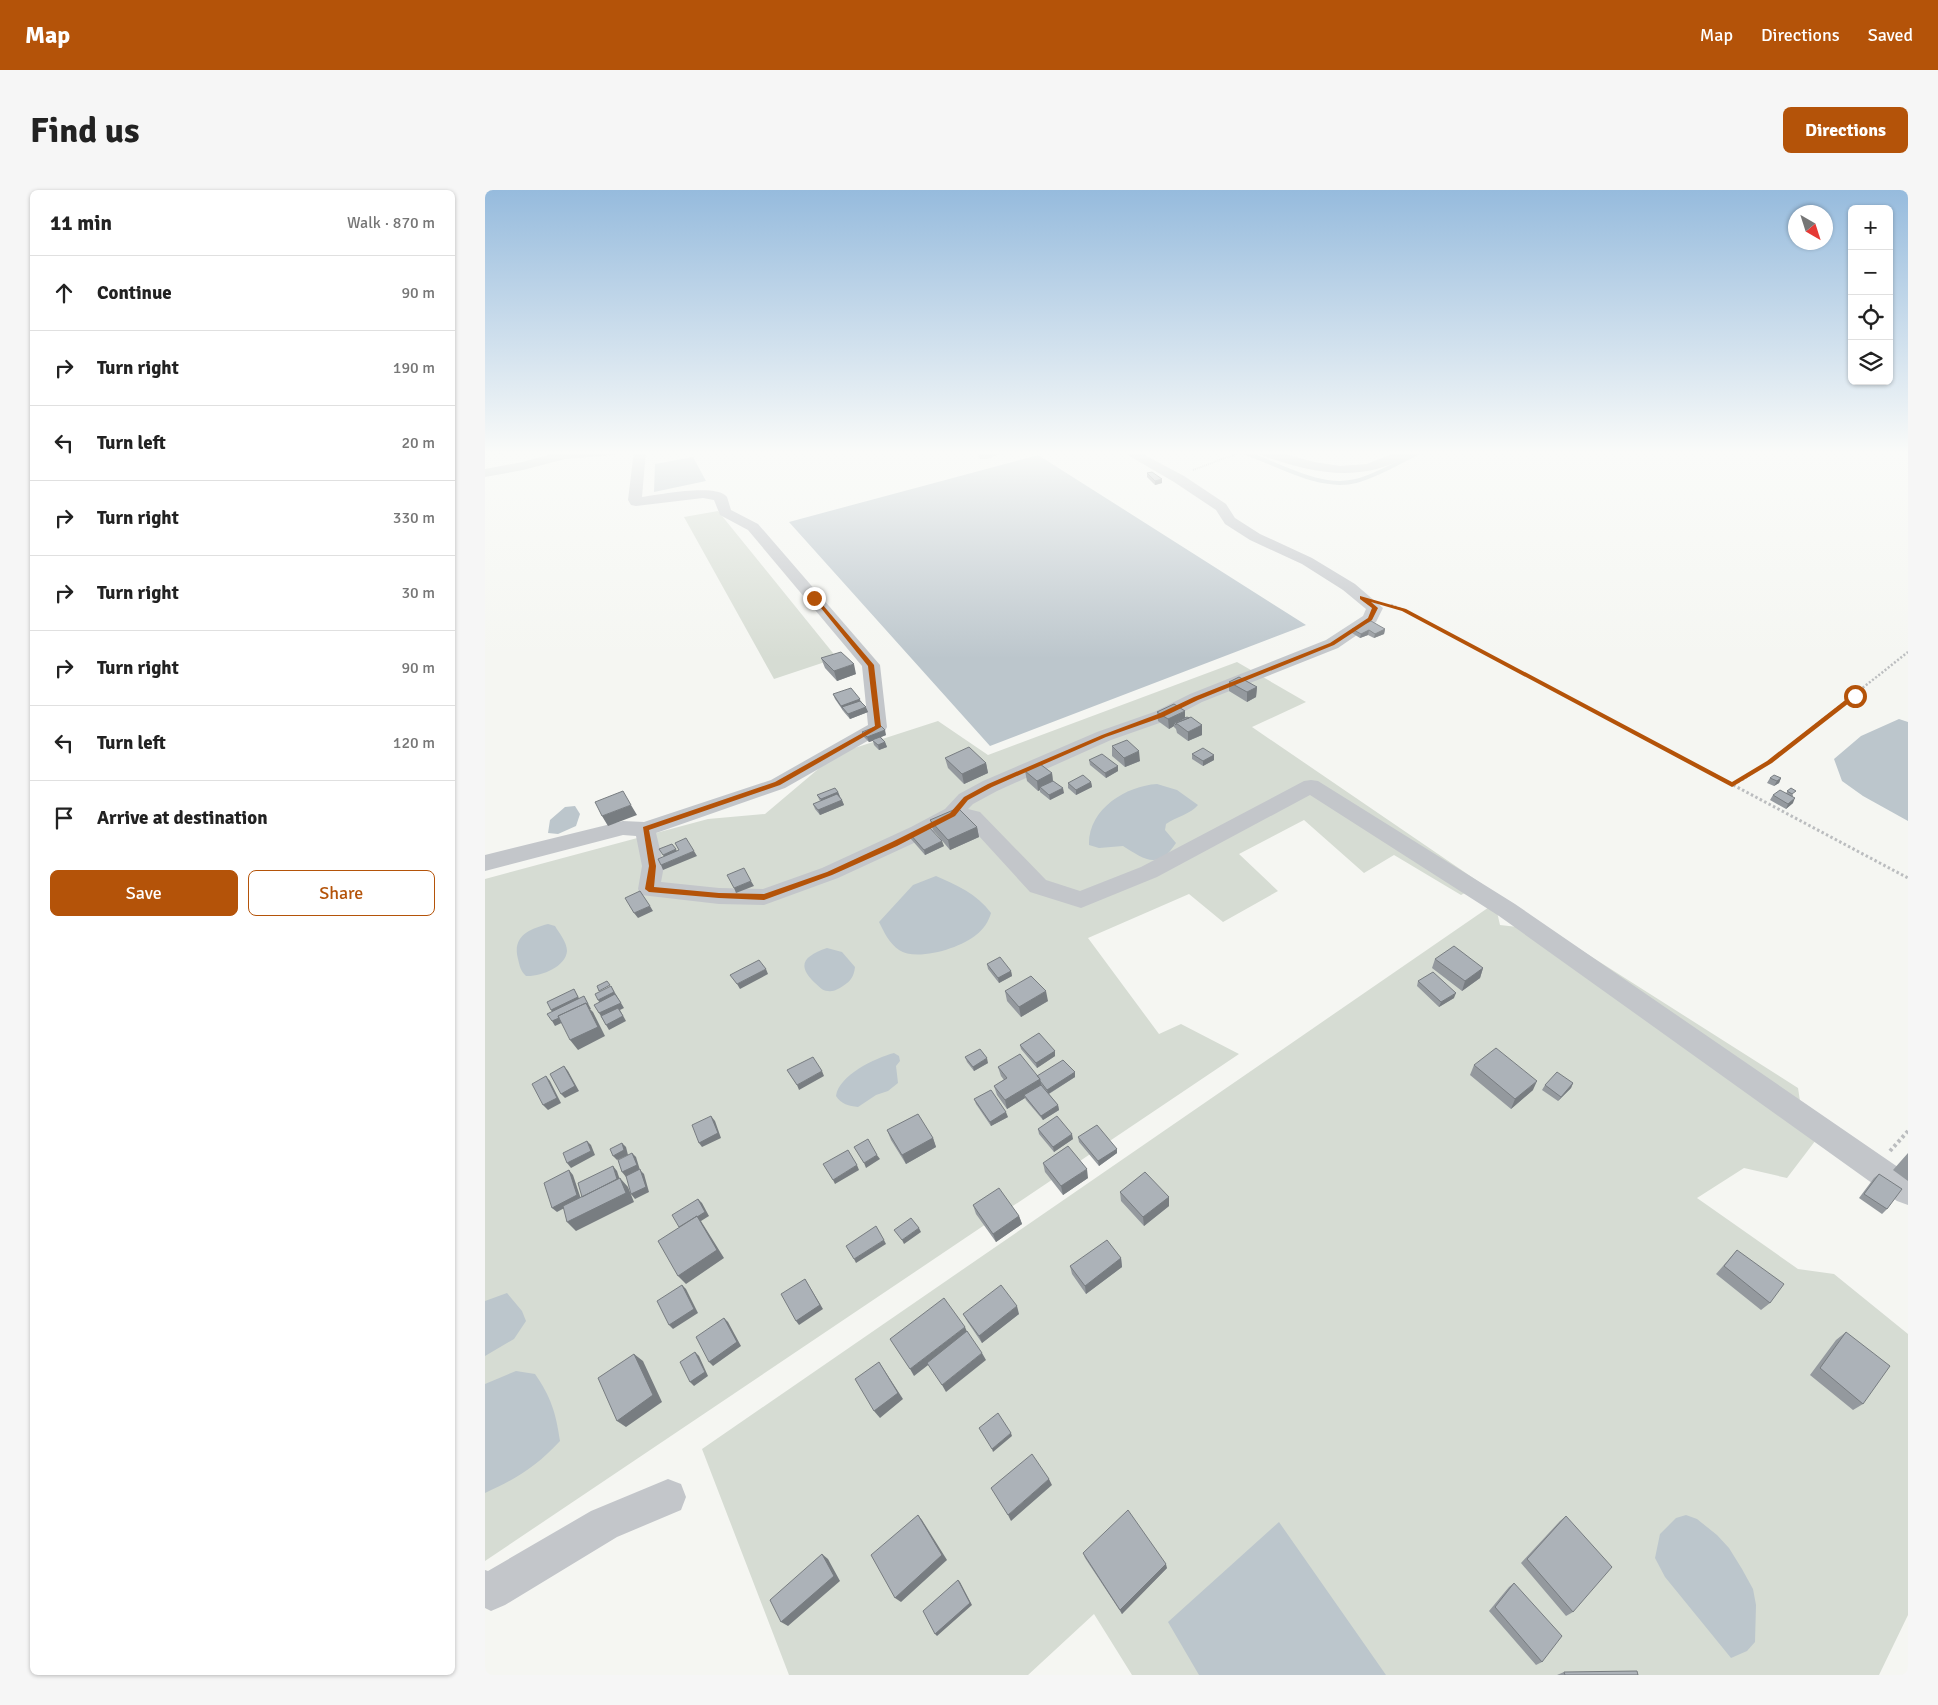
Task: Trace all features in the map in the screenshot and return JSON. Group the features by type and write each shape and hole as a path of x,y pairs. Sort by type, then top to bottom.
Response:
{"street":[{"path":"485,863 623,828 645,829 777,784 878,727 871,665 753,527 740,520"},
{"path":"645,829 653,866 649,889 719,896 764,897 830,873 911,836 953,814 966,799 990,786 1104,736 1161,716 1196,698 1332,644 1371,619 1375,608 1362,597 1307,561 1255,538 1230,520"},
{"path":"953,814 973,817 1038,886 1081,900 1149,872 1311,786 1507,910 1908,1191"},
{"path":"485,1589 491,1591 604,1524 668,1497"}],"path":[{"path":"1362,597 1404,610 1908,878"},
{"path":"1732,785 1769,762 1908,652"}],"shaded area":[{"path":"686,520 726,520 837,658 774,679"},
{"path":"795,520 1141,520 1306,625 990,746 789,522"},
{"path":"1237,662 1306,702 1252,727 1482,884 1461,895 1394,855 1364,873 1304,820 1239,854 1278,891 1223,922 1189,894 1088,938 1159,1034 1181,1024 1239,1054 485,1561 485,879 708,819 765,814 836,754 938,721 988,755"},
{"path":"1899,719 1908,722 1908,821 1863,796 1842,781 1834,759 1861,736"},
{"path":"1157,784 1177,790 1198,805 1191,811 1166,824 1165,830 1176,843 1169,852 1157,860 1151,860 1123,846 1099,848 1089,845 1090,832 1102,810 1111,802 1133,789"},
{"path":"575,806 580,814 576,826 558,834 548,833 550,820 565,807"},
{"path":"936,876 973,895 991,913 990,916 979,933 950,949 916,955 899,950 887,937 879,922 913,885"},
{"path":"1495,903 1500,925 1551,931 1798,1088 1802,1114 1825,1128 1787,1178 1744,1168 1697,1198 1798,1269 1834,1274 1908,1334 1908,1615 1879,1675 1132,1675 1094,1614 1028,1675 789,1675 702,1449"},
{"path":"548,924 555,926 564,941 567,948 566,957 557,966 545,973 526,976 519,964 517,945 520,939 529,931"},
{"path":"827,948 842,952 855,967 850,980 832,991 824,990 820,987 809,977 804,966 808,958 813,954"},
{"path":"894,1053 899,1056 900,1061 896,1066 898,1083 888,1091 876,1095 858,1107 846,1104 838,1099 836,1096 839,1088 851,1074 868,1063"},
{"path":"507,1293 522,1311 526,1321 514,1339 485,1356 485,1301"},
{"path":"516,1371 535,1374 541,1382 552,1406 560,1441 526,1471 485,1493 485,1384"},
{"path":"1686,1515 1697,1519 1717,1535 1729,1548 1753,1589 1756,1605 1755,1642 1747,1651 1731,1658 1665,1577 1655,1558 1660,1534 1676,1518"},
{"path":"1279,1522 1386,1675 1199,1675 1168,1622"}],"building":[{"path":"1371,621 1385,629 1375,634 1369,630 1361,634 1352,629"},
{"path":"841,652 854,664 834,671 821,658"},
{"path":"1239,677 1257,687 1247,692 1229,682"},
{"path":"851,688 860,699 841,706 833,694"},
{"path":"860,701 866,707 848,714 842,707"},
{"path":"1174,704 1185,711 1168,719 1157,712"},
{"path":"1187,717 1189,718 1176,723 1176,725 1174,723"},
{"path":"1191,717 1202,725 1188,732 1176,723"},
{"path":"880,725 885,730 867,737 862,732"},
{"path":"880,737 885,742 878,745 872,740"},
{"path":"1127,740 1139,751 1124,758 1112,746"},
{"path":"969,747 986,763 962,774 945,758"},
{"path":"1203,748 1214,755 1203,761 1192,754"},
{"path":"1102,754 1118,766 1105,773 1089,760"},
{"path":"1040,764 1052,773 1037,781 1025,771"},
{"path":"1083,775 1091,782 1076,790 1068,783"},
{"path":"1774,775 1781,778 1777,781 1770,778"},
{"path":"1053,781 1063,788 1049,795 1040,787"},
{"path":"835,788 838,792 821,799 817,795"},
{"path":"1791,788 1796,791 1792,794 1787,791"},
{"path":"1780,790 1795,798 1788,804 1773,795"},
{"path":"623,791 631,805 602,816 595,802"},
{"path":"837,794 842,800 818,810 813,804"},
{"path":"958,808 977,827 948,840 930,820"},
{"path":"928,826 942,841 924,850 910,834"},
{"path":"686,838 694,851 661,865 658,859 679,850 675,843"},
{"path":"672,844 676,849 663,855 659,849"},
{"path":"744,868 751,881 734,888 727,875"},
{"path":"640,891 650,906 634,913 625,898"},
{"path":"1454,946 1483,968 1465,981 1435,959"},
{"path":"1000,957 1011,971 998,978 987,964"},
{"path":"759,960 766,969 737,984 730,975"},
{"path":"1433,972 1456,993 1441,1002 1418,981"},
{"path":"1031,976 1046,991 1019,1007 1005,991"},
{"path":"607,981 610,985 599,991 597,986"},
{"path":"611,986 614,992 598,1000 595,994"},
{"path":"574,989 578,997 551,1010 547,1002"},
{"path":"615,994 621,1003 599,1013 594,1005"},
{"path":"584,996 588,1004 586,1003 558,1016 559,1018 552,1021 547,1014"},
{"path":"586,1003 598,1027 570,1040 558,1016"},
{"path":"618,1008 623,1016 606,1025 601,1016"},
{"path":"1039,1033 1055,1051 1036,1063 1020,1045"},
{"path":"1496,1048 1537,1081 1515,1099 1474,1065"},
{"path":"980,1049 987,1058 973,1067 965,1057"},
{"path":"1020,1054 1040,1079 1005,1100 994,1086 1007,1078 998,1067"},
{"path":"813,1057 822,1071 797,1085 787,1070"},
{"path":"1063,1060 1075,1072 1047,1090 1037,1076"},
{"path":"564,1066 575,1086 561,1094 550,1074"},
{"path":"1557,1072 1573,1083 1561,1097 1545,1085"},
{"path":"546,1076 557,1098 543,1105 532,1084"},
{"path":"1041,1085 1058,1105 1041,1116 1024,1095"},
{"path":"991,1090 1006,1112 990,1122 974,1099"},
{"path":"918,1114 933,1138 902,1155 887,1130"},
{"path":"711,1116 718,1133 699,1143 692,1125"},
{"path":"1057,1116 1072,1134 1053,1147 1038,1129"},
{"path":"1097,1125 1117,1149 1098,1161 1078,1137"},
{"path":"868,1139 877,1155 864,1163 854,1147"},
{"path":"587,1141 591,1151 567,1163 563,1153"},
{"path":"622,1143 624,1150 613,1156 610,1149"},
{"path":"1068,1146 1087,1169 1061,1186 1043,1163"},
{"path":"848,1150 857,1165 833,1180 823,1164"},
{"path":"632,1153 637,1165 622,1172 618,1160"},
{"path":"613,1166 617,1179 582,1197 578,1183"},
{"path":"640,1169 646,1187 631,1194 626,1176"},
{"path":"569,1170 577,1195 552,1208 544,1183"},
{"path":"1145,1172 1169,1197 1143,1217 1120,1192"},
{"path":"1879,1174 1902,1189 1887,1209 1864,1194"},
{"path":"620,1178 626,1193 567,1222 563,1206"},
{"path":"999,1188 1019,1216 993,1234 973,1205"},
{"path":"698,1199 705,1212 679,1227 672,1215"},
{"path":"697,1216 717,1250 678,1276 658,1241"},
{"path":"911,1218 919,1228 902,1240 894,1230"},
{"path":"876,1226 884,1240 854,1259 846,1246"},
{"path":"1107,1240 1121,1258 1085,1286 1070,1266"},
{"path":"1737,1250 1784,1284 1770,1303 1724,1266"},
{"path":"805,1279 820,1305 796,1321 781,1294"},
{"path":"682,1285 694,1309 669,1325 657,1301"},
{"path":"1001,1285 1017,1306 979,1336 963,1314"},
{"path":"944,1298 965,1327 910,1369 890,1339"},
{"path":"724,1318 737,1342 709,1362 696,1337"},
{"path":"967,1331 982,1353 942,1385 927,1363"},
{"path":"1846,1332 1890,1366 1863,1404 1820,1368"},
{"path":"695,1352 705,1372 690,1382 680,1362"},
{"path":"634,1354 653,1395 617,1421 598,1378"},
{"path":"879,1362 898,1393 874,1411 855,1379"},
{"path":"998,1413 1011,1433 992,1449 979,1428"},
{"path":"1032,1454 1049,1479 1008,1515 991,1488"},
{"path":"1128,1510 1166,1564 1120,1610 1083,1553"},
{"path":"918,1515 942,1555 895,1598 871,1555"},
{"path":"1566,1516 1612,1567 1573,1612 1527,1559"},
{"path":"822,1554 834,1576 781,1622 770,1600"},
{"path":"958,1580 970,1603 935,1634 923,1611"},
{"path":"1514,1583 1562,1636 1542,1662 1495,1607"},
{"path":"1637,1671 1638,1675 1565,1675 1564,1672"}],"route":[{"path":"814,598 871,665 878,727 777,784 645,829 653,866 649,889 719,896 764,897 830,873 894,844 953,814 966,799 990,786 1104,736 1161,716 1196,698 1332,644 1371,619 1375,608 1362,597 1404,610 1732,785 1769,762 1855,696"}]}
